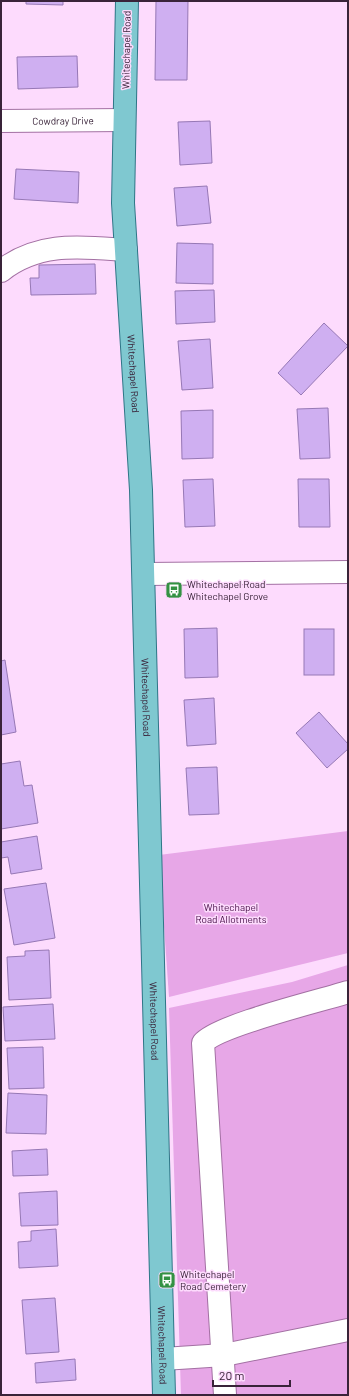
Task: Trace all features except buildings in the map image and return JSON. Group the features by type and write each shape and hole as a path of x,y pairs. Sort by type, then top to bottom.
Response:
{"main road":[{"name":"Whitechapel Road","path":"127,1 123,202 141,490 144,574 164,1395"}],"street":[{"name":"Cowdray Drive","path":"1,121 124,120"},
{"path":"1,271 18,258 54,248 78,247 126,250"},
{"path":"144,574 348,572"},
{"path":"225,1395 224,1355 203,1043 208,1037 228,1028 348,992"},
{"path":"163,1359 224,1355 348,1330"}],"green space":[{"name":"Whitechapel Road Allotments","path":"348,831 348,953 169,997 159,855"},
{"path":"348,965 348,1395 181,1395 169,1008 292,982"}],"place":[{"name":"Whitechapel Road Whitechapel Grove","path":"174,590"},
{"name":"Whitechapel Road Cemetery","path":"167,1280"}]}
